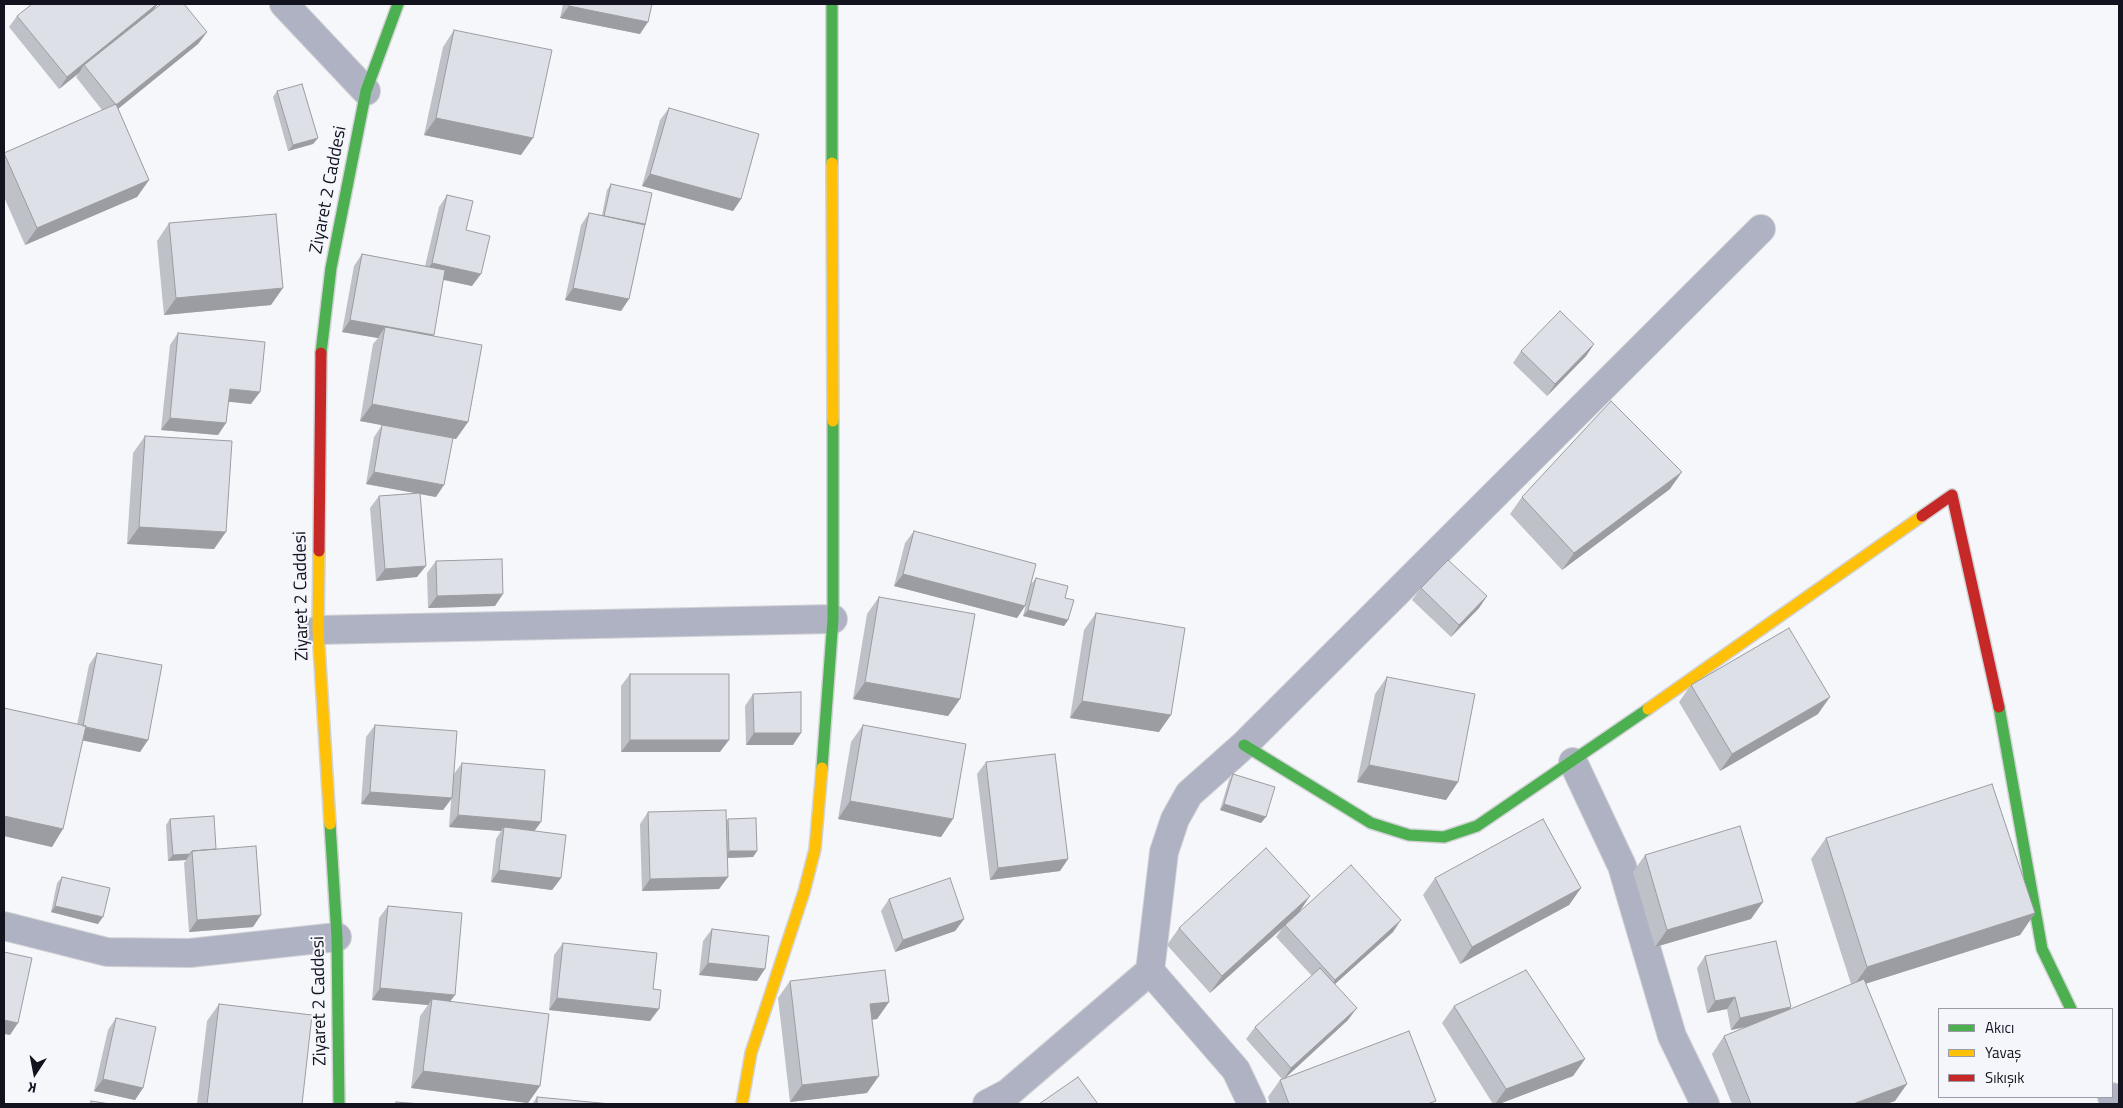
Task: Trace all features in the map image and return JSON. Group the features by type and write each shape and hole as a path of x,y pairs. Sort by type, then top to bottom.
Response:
{"street":[{"path":"284,4 366,91"},
{"name":"Ziyaret 2 Caddesi","path":"339,1104 337,938 318,630 321,351 331,268 366,91 398,4"},
{"path":"742,1104 751,1053 804,892 815,849 820,803 833,620 832,4"},
{"path":"987,1104 1008,1093 1150,972 1164,852 1176,819 1189,794 1244,745 1761,229"},
{"path":"1244,745 1371,823 1409,835 1444,837 1477,826 1573,762 1952,495 2007,745 2042,949 2071,1008"},
{"path":"318,630 833,620"},
{"path":"1573,762 1622,866 1672,1036 1705,1104"},
{"path":"4,926 107,952 190,953 337,938"},
{"path":"1150,972 1236,1070 1252,1104"}],"building":[{"path":"32,4 157,4 67,77 17,16"},
{"path":"161,4 184,4 207,32 116,105 84,65"},
{"path":"569,4 652,4 648,22 569,6"},
{"path":"454,30 552,50 533,138 436,118"},
{"path":"302,84 318,138 293,145 277,91"},
{"path":"116,104 149,180 37,228 4,153"},
{"path":"669,108 759,134 741,199 650,174"},
{"path":"611,184 652,193 645,225 604,216"},
{"path":"447,195 473,201 466,230 490,236 481,274 432,263"},
{"path":"589,213 645,224 629,299 573,288"},
{"path":"276,214 283,288 176,298 169,223"},
{"path":"362,254 445,270 434,335 350,320"},
{"path":"1560,311 1594,344 1555,384 1521,351"},
{"path":"385,327 482,345 468,422 372,404"},
{"path":"178,333 265,342 260,392 230,389 226,423 170,418"},
{"path":"1611,401 1682,472 1574,553 1522,497"},
{"path":"382,425 453,438 444,485 374,472"},
{"path":"145,436 232,441 226,532 139,527"},
{"path":"420,493 426,566 385,569 379,496"},
{"path":"914,531 1036,564 1025,606 903,574"},
{"path":"502,559 503,594 437,596 436,561"},
{"path":"1448,560 1487,596 1459,625 1421,588"},
{"path":"1036,578 1068,586 1065,598 1074,600 1068,620 1028,610"},
{"path":"879,597 975,614 960,699 865,682"},
{"path":"1096,613 1185,628 1171,715 1082,701"},
{"path":"1789,628 1830,697 1732,754 1691,685"},
{"path":"97,653 162,665 148,740 83,726"},
{"path":"630,674 729,674 729,740 630,740"},
{"path":"1387,677 1475,694 1458,782 1369,765"},
{"path":"801,692 801,733 754,733 753,694"},
{"path":"4,708 86,726 63,829 4,816"},
{"path":"375,725 457,731 452,798 370,792"},
{"path":"863,725 966,744 953,819 850,801"},
{"path":"1055,754 1068,859 998,868 986,762"},
{"path":"462,763 545,770 541,822 458,815"},
{"path":"1233,774 1275,787 1266,817 1224,804"},
{"path":"1992,784 2035,913 1867,967 1826,838"},
{"path":"726,810 728,877 650,879 648,812"},
{"path":"214,816 216,849 173,855 170,819"},
{"path":"756,818 757,851 729,851 728,819"},
{"path":"1543,819 1581,888 1472,947 1435,878"},
{"path":"1740,826 1763,902 1667,930 1645,855"},
{"path":"504,827 566,835 561,878 499,870"},
{"path":"256,846 261,915 197,920 192,851"},
{"path":"1266,848 1310,896 1222,976 1179,928"},
{"path":"1351,865 1401,920 1335,980 1285,925"},
{"path":"62,877 110,888 103,917 55,906"},
{"path":"950,878 964,919 903,940 889,899"},
{"path":"388,906 462,913 455,995 380,988"},
{"path":"712,929 769,936 765,969 708,963"},
{"path":"1776,941 1791,1007 1740,1018 1735,997 1715,1001 1705,956"},
{"path":"563,943 657,953 653,989 661,990 659,1009 557,998"},
{"path":"4,952 32,958 18,1023 4,1020"},
{"path":"1320,968 1357,1008 1291,1068 1255,1027"},
{"path":"885,970 889,1002 870,1004 879,1076 802,1085 790,981"},
{"path":"1526,970 1585,1059 1506,1089 1454,1006"},
{"path":"1864,979 1907,1084 1853,1104 1751,1104 1724,1036"},
{"path":"432,999 549,1014 540,1086 423,1071"},
{"path":"219,1004 312,1015 302,1104 207,1104"},
{"path":"116,1018 156,1027 143,1088 103,1079"},
{"path":"1409,1031 1436,1101 1427,1104 1289,1104 1280,1080"},
{"path":"1078,1077 1098,1104 1039,1104"},
{"path":"537,1097 611,1104 537,1104"},
{"path":"91,1101 110,1104 91,1104"},
{"path":"396,1102 421,1104 396,1104"}],"traffic: fast":[{"path":"321,353 331,268 366,91 398,4"},
{"path":"832,4 832,163"},
{"path":"822,768 833,619 833,421"},
{"path":"1999,707 2042,949 2071,1008"},
{"path":"1244,745 1371,823 1409,835 1444,837 1477,826 1648,709"},
{"path":"330,824 337,937 339,1104"}],"traffic: slow":[{"path":"832,163 833,421"},
{"path":"1648,709 1922,516"},
{"path":"319,551 318,630 330,824"},
{"path":"742,1104 751,1053 804,892 815,849 822,768"}],"traffic: jam":[{"path":"319,551 321,353"},
{"path":"1922,516 1952,495 1999,707"}]}
